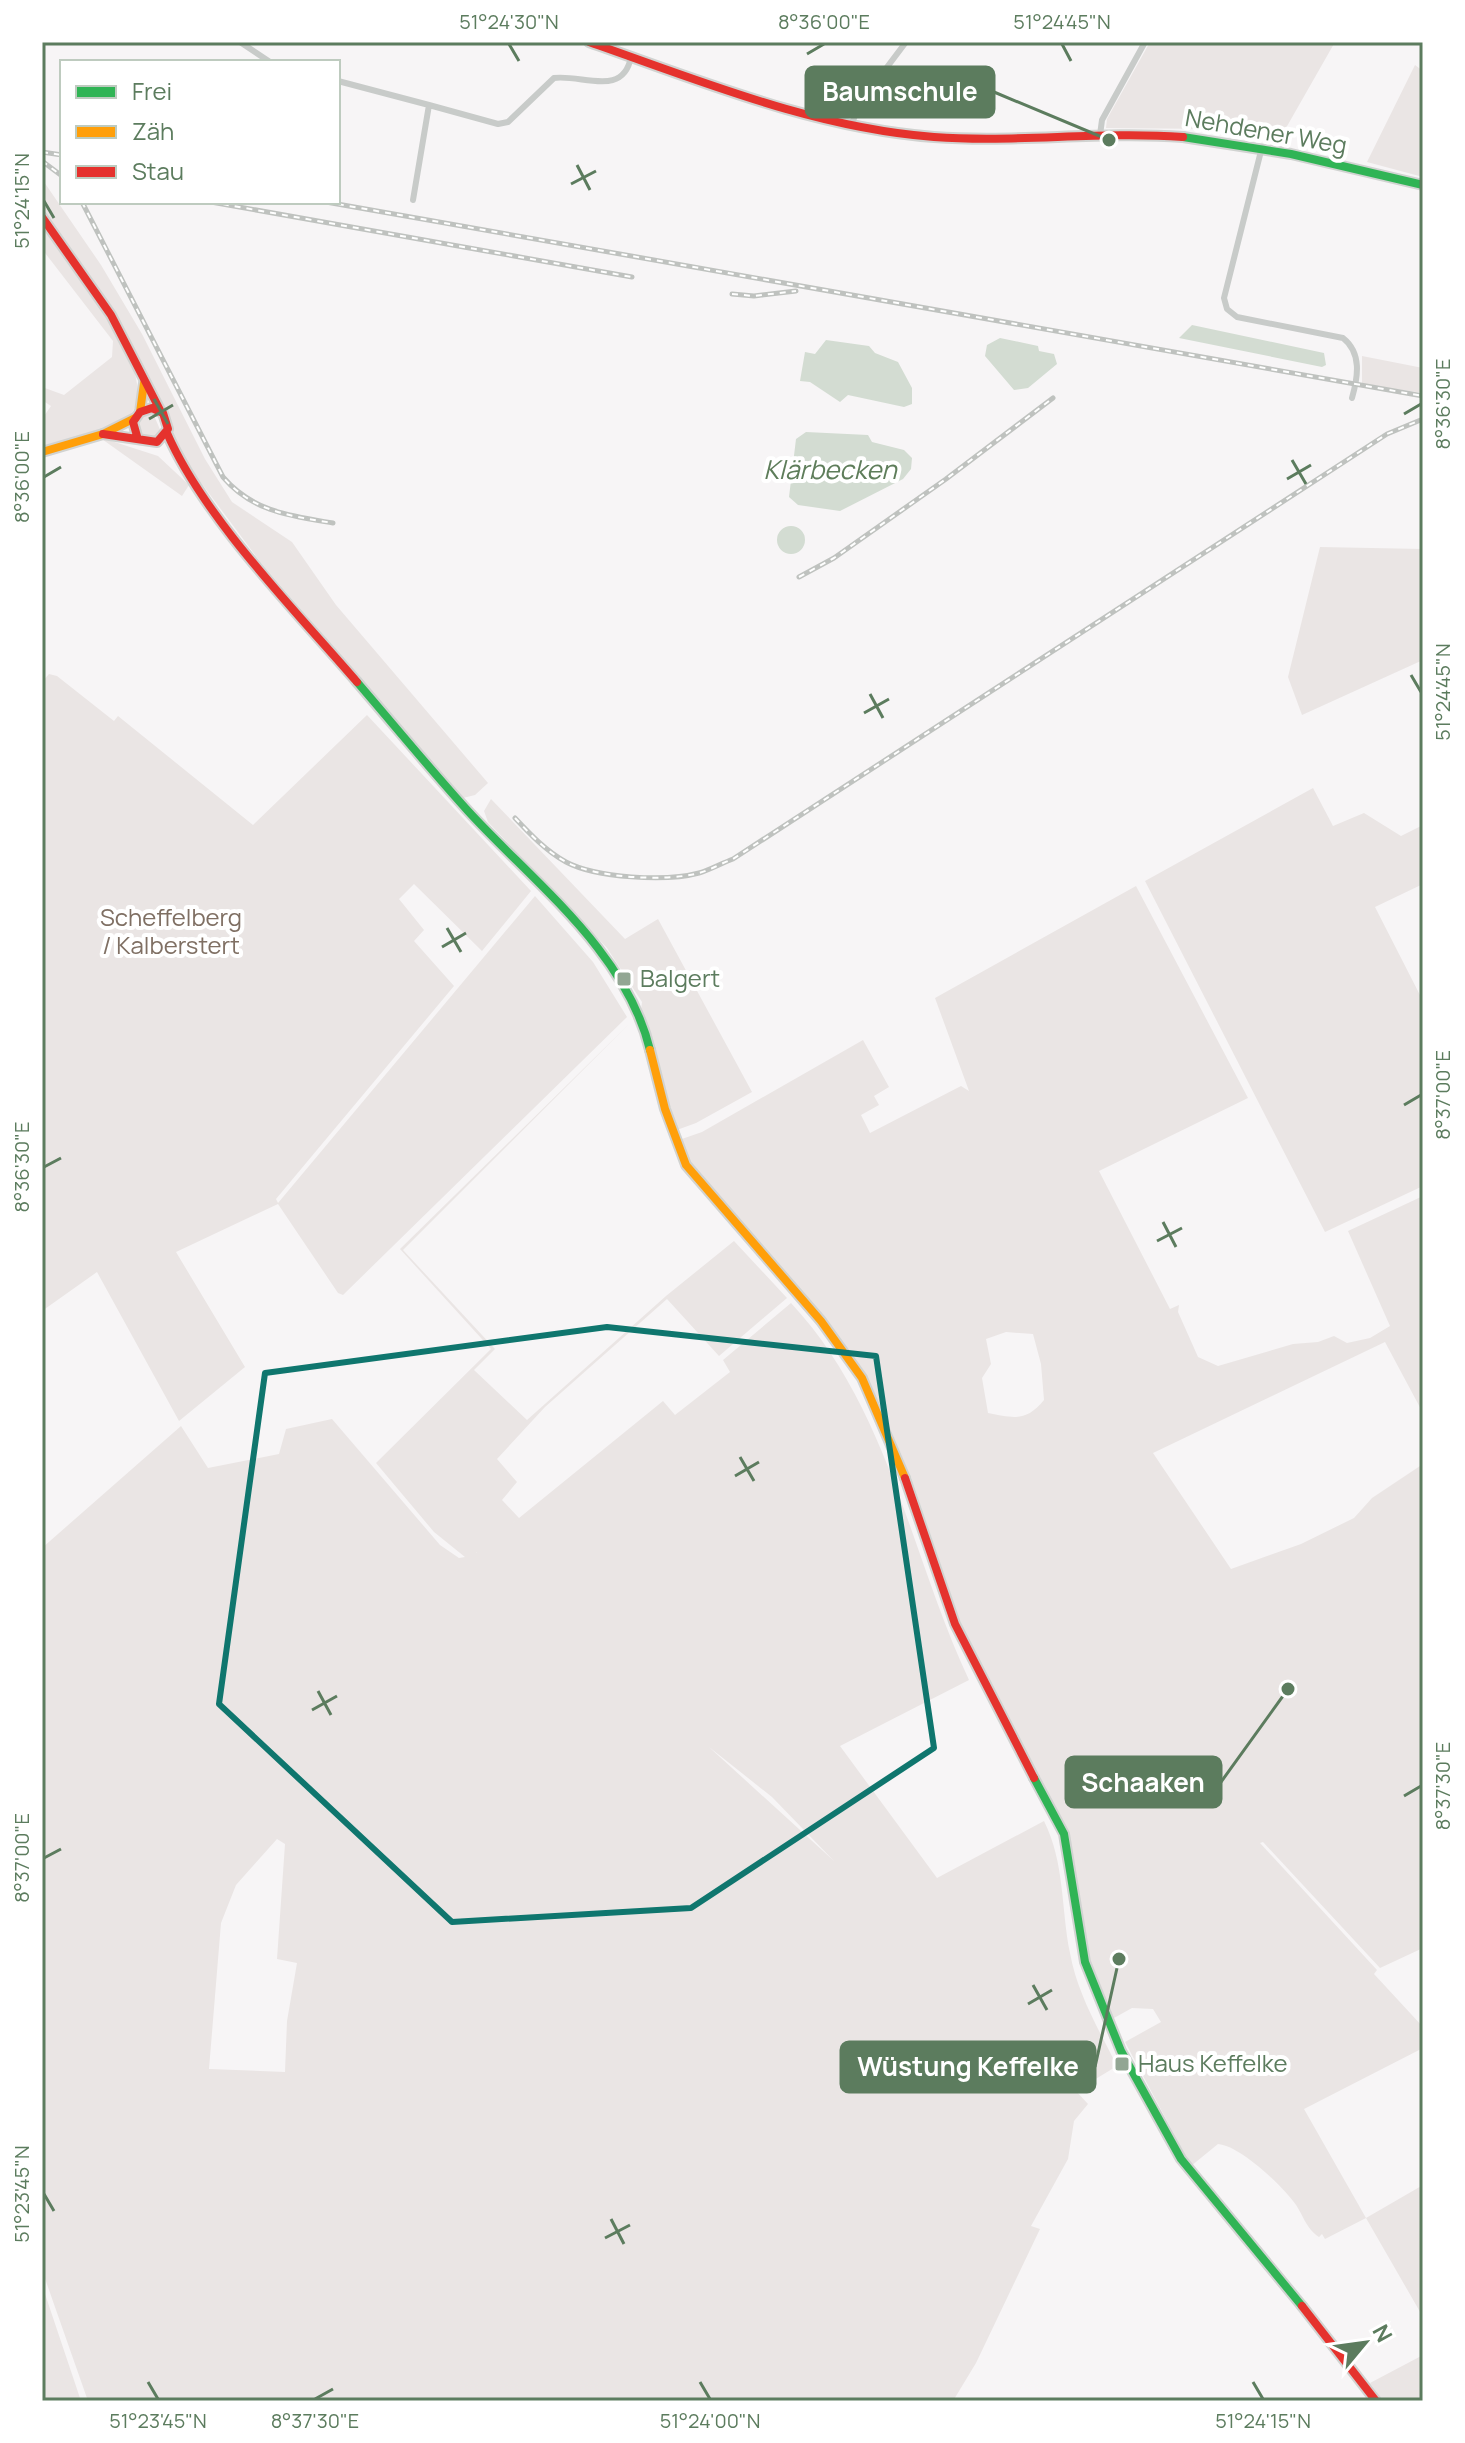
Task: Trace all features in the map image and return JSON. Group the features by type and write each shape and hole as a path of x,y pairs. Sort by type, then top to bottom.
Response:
{"main road":[{"name":"Nehdener Weg","path":"589,42 851,126 966,140 1100,135 1188,137 1262,147 1423,185"},
{"path":"42,217 115,322 144,383 168,420 167,433 181,465 255,563 468,811 586,934 616,974 643,1026 665,1109 686,1165 821,1321 862,1378 904,1476 955,1624 978,1675 1064,1834 1076,1883 1080,1935 1092,1985 1167,2135 1181,2159 1252,2243 1376,2401"},
{"path":"137,436 137,415 144,383"},
{"path":"42,452 103,434 148,408 160,410"},
{"path":"151,443 167,433"},
{"path":"103,434 137,436 181,465"}],"street":[{"path":"240,42 267,60"},
{"path":"851,126 860,103 906,42"},
{"path":"1100,135 1102,120 1145,42"},
{"path":"340,82 498,124 508,122 554,78 588,83 618,78 625,74 631,57"},
{"path":"413,200 429,105"},
{"path":"1262,147 1224,298 1227,309 1237,317 1343,338 1352,346 1357,357 1352,398"}],"highlighted area":[{"path":"607,1327 876,1356 934,1748 691,1908 452,1922 219,1704 265,1373"}],"green space":[{"path":"1150,42 1335,42 1278,142 1214,129 1106,128 1107,119"},
{"path":"1415,65 1423,71 1423,177 1367,162"},
{"path":"42,179 101,265 142,334 205,459 232,502 292,542 336,605 488,783 475,795 463,798 261,563 181,456 171,436 170,416 152,392 120,321 42,211"},
{"path":"42,223 90,289 125,347 135,374 137,398 129,416 111,428 42,446 42,419 51,406 42,400 42,387 64,395 112,357 113,341 42,249"},
{"path":"1362,356 1423,368 1423,393 1362,384"},
{"path":"153,413 161,432 157,437 144,437 137,423 142,415"},
{"path":"99,437 158,456 189,485 182,496"},
{"path":"1320,547 1423,549 1423,660 1302,715 1288,677"},
{"name":"Scheffelberg / Kalberstert","path":"49,674 57,676 114,721 118,716 253,825 367,715 531,891 482,951 414,884 399,899 424,930 414,941 454,986 276,1199 278,1203 535,896 593,962 627,1017 343,1295 338,1293 278,1204 176,1252 245,1367 179,1421 97,1272 42,1311 42,682"},
{"path":"1313,788 1333,826 1364,813 1401,836 1423,825 1423,884 1375,907 1423,1001 1423,1186 1325,1232 1145,881"},
{"path":"491,799 625,939 658,919 752,1092 696,1123 674,1131 641,1010 642,1002 607,948 488,822 484,811"},
{"path":"1136,886 1248,1098 1099,1171 1170,1309 1179,1305 1178,1312 1198,1357 1218,1366 1293,1344 1318,1342 1334,1336 1347,1343 1370,1338 1390,1326 1348,1231 1423,1196 1423,1413 1385,1342 1153,1453 1231,1569 1301,1544 1354,1518 1372,1498 1423,1464 1423,1948 1380,1968 1263,1842 1260,1843 1377,1970 1374,1974 1423,2027 1423,2048 1304,2109 1366,2218 1325,2239 1322,2234 1319,2237 1310,2229 1278,2184 1237,2151 1218,2144 1191,2166 1125,2042 1161,2022 1153,2009 1132,2008 1114,2018 1101,1995 1086,1949 1072,1853 1065,1828 961,1624 911,1477 870,1382 828,1322 698,1175 679,1140 702,1132 863,1040 889,1087 874,1096 879,1105 861,1115 870,1133 961,1086 969,1091 935,998","holes":["1006,1332 1033,1334 1041,1364 1044,1400 1031,1412 1019,1417 988,1413 982,1378 991,1364 986,1339"]},
{"path":"629,1024 403,1250 495,1349 474,1370 527,1420 666,1296 734,1241 787,1298 719,1356 667,1299 545,1407 497,1459 517,1482 502,1500 519,1518 476,1553 663,1401 675,1415 730,1372 723,1360 791,1303 824,1344 852,1388 875,1435 948,1632 969,1680 840,1746 937,1878 1044,1821 1056,1853 1073,1968 1089,2011 1117,2066 1076,2091 1088,2104 1074,2121 1068,2159 1031,2226 1040,2229 976,2363 953,2401 88,2401 42,2270 42,1548 181,1426 208,1468 279,1454 286,1429 332,1419 440,1545 459,1558 465,1557 434,1532 376,1463 491,1349 400,1249","holes":["709,1747 772,1797 834,1861","277,1839 285,1844 277,1959 297,1963 287,2021 285,2072 209,2069 221,1923 236,1885"]},
{"path":"1423,2185 1423,2317 1366,2218"},
{"path":"42,2285 81,2401 42,2401"},
{"path":"1423,2355 1423,2401 1383,2401 1370,2383"}],"water":[{"path":"1192,325 1324,353 1326,365 1322,367 1179,338"},
{"path":"1000,338 1038,346 1039,351 1054,354 1057,364 1028,388 1014,390 985,356 987,345"},
{"path":"826,340 869,346 875,353 898,362 912,388 912,404 904,407 848,395 840,402 810,382 800,381 805,352 815,354"},
{"name":"Klärbecken","path":"806,432 868,435 872,442 904,450 912,458 911,469 903,479 840,511 798,505 789,497 796,439"},
{"path":"791,526 801,530 805,540 801,550 791,554 781,550 777,540 781,530"}],"railway":[{"path":"42,152 60,155"},
{"path":"42,161 60,174"},
{"path":"83,204 223,477 260,505 288,515 333,523"},
{"path":"222,204 632,277"},
{"path":"337,204 1423,396"},
{"path":"732,294 754,296 796,291"},
{"path":"799,577 834,558 1053,398"},
{"path":"515,818 559,858 595,872 631,877 685,876 733,859 1387,434 1423,419"}],"traffic: fast":[{"path":"1183,137 1291,154 1423,185"},
{"path":"357,682 468,811 575,920 599,950 621,981 638,1014 650,1050"},
{"path":"1034,1778 1064,1834 1085,1962 1121,2051 1181,2159 1302,2306"}],"traffic: slow":[{"path":"140,412 144,383"},
{"path":"42,452 103,434 135,418"},
{"path":"650,1050 665,1109 686,1165 821,1321 862,1378 905,1478"}],"traffic: jam":[{"path":"589,42 758,101 889,132 996,139 1120,135 1183,137"},
{"path":"42,217 111,315 160,410"},
{"path":"103,434 157,442 168,429 163,413 152,408 140,412 133,422 137,436"},
{"path":"167,433 183,465 227,530 357,682"},
{"path":"905,1478 955,1624 1034,1778"},
{"path":"1302,2306 1376,2401"}],"place":[{"name":"Baumschule","path":"1109,140"},
{"name":"Balgert","path":"624,979"},
{"name":"Schaaken","path":"1288,1689"},
{"name":"Wüstung Keffelke","path":"1119,1959"},
{"name":"Haus Keffelke","path":"1122,2064"}]}
